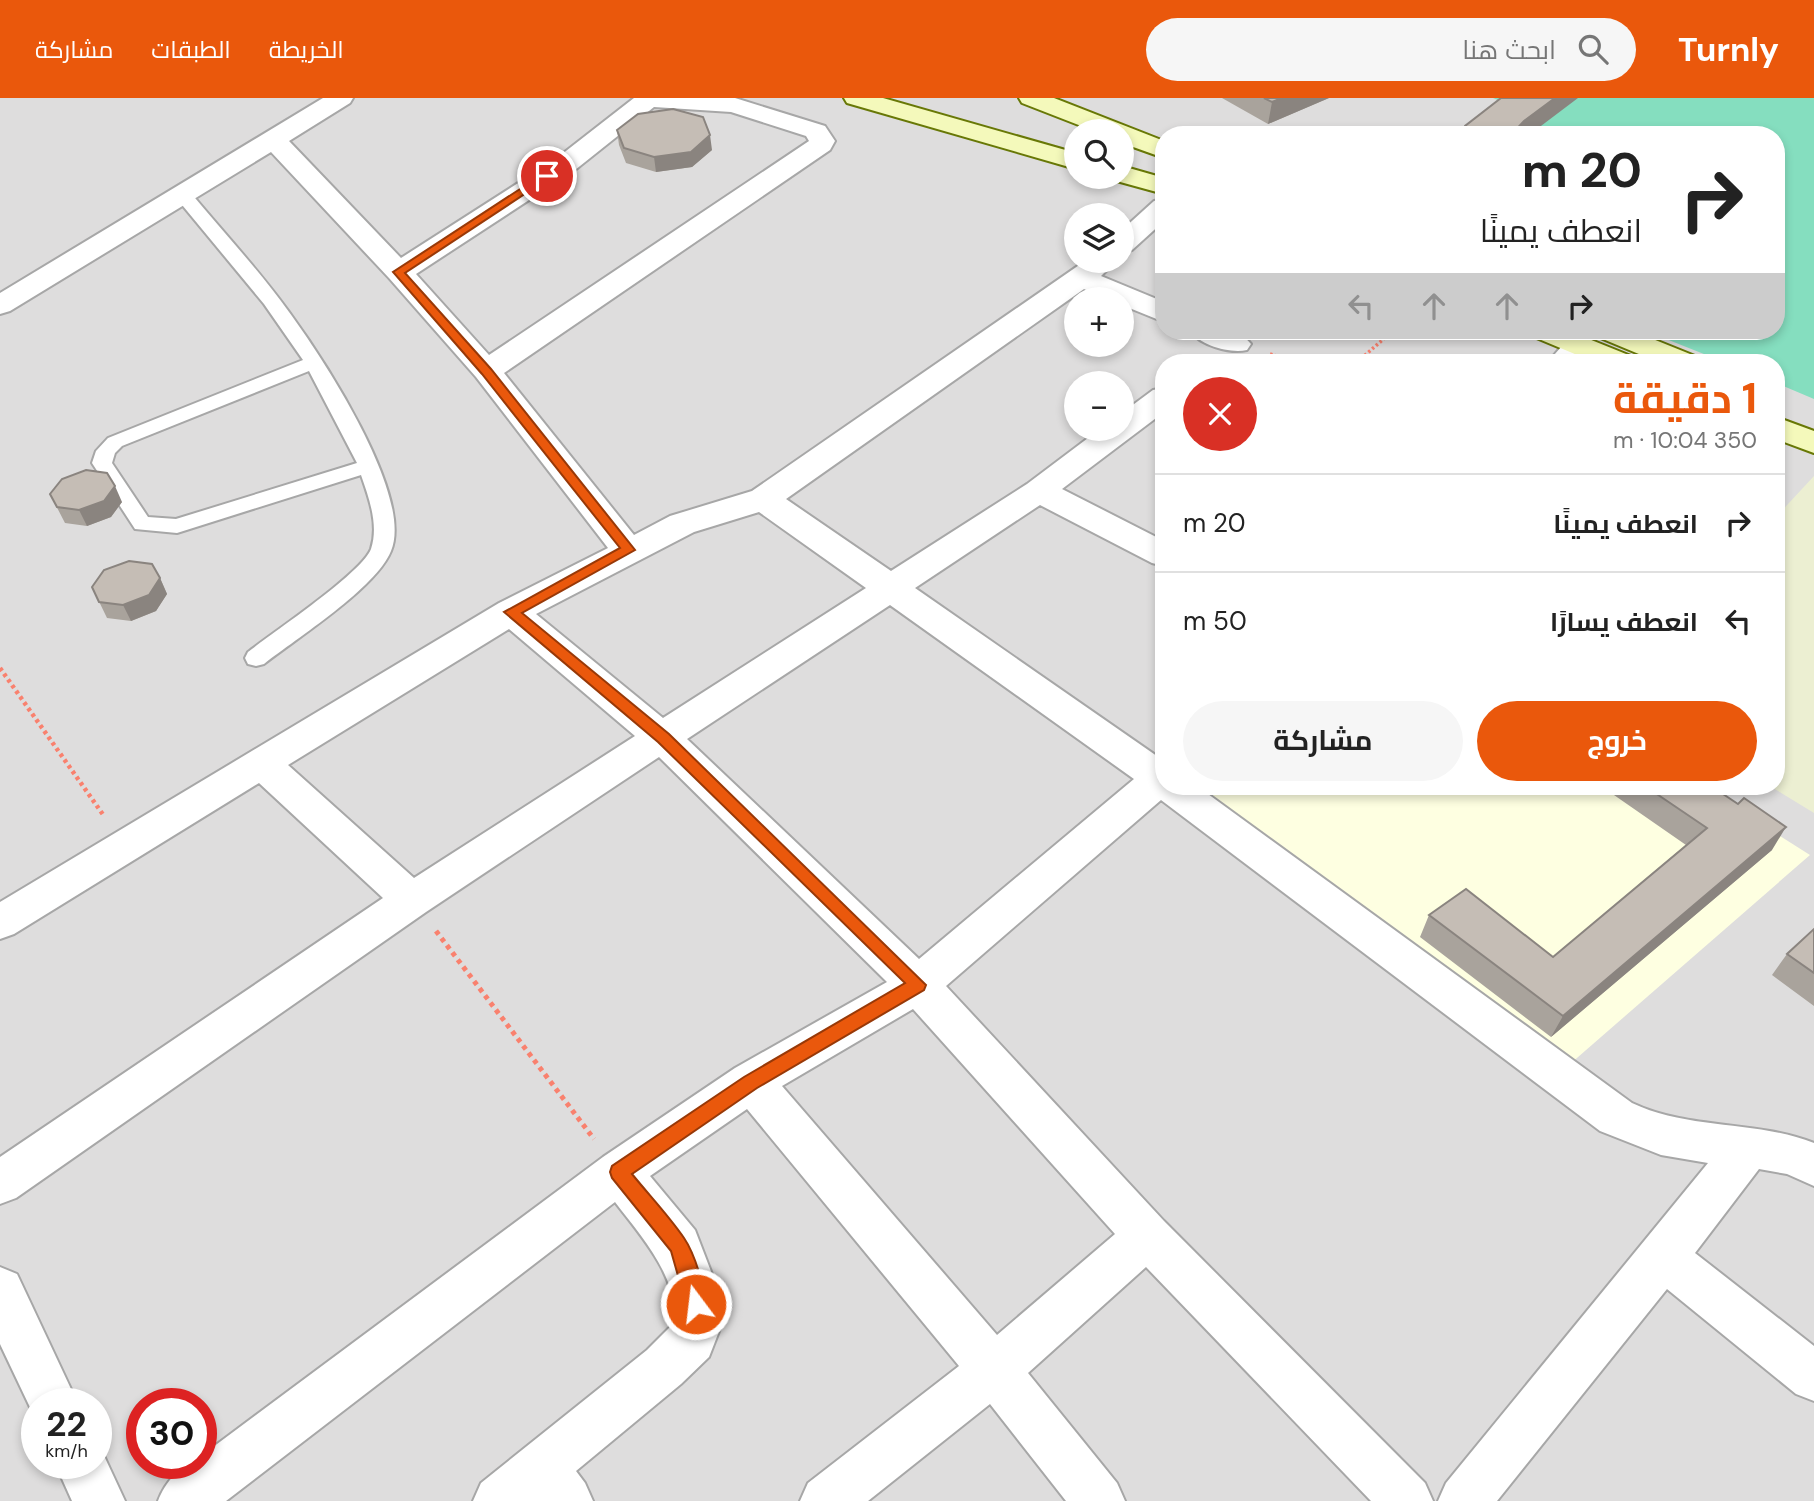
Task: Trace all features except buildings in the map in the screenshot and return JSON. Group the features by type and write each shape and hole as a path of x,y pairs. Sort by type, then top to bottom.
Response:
{"street":[{"path":"0,305 184,196 272,138 341,98"},
{"path":"856,98 1064,158"},
{"path":"1031,98 1085,119"},
{"path":"398,272 566,164 649,99 744,107 816,131 822,141 487,372"},
{"path":"272,138 398,272 487,372 628,550"},
{"path":"1134,139 1155,147"},
{"path":"1134,177 1155,183"},
{"path":"1134,233 1155,215"},
{"path":"0,922 511,612 682,524 764,499 1086,273"},
{"path":"1099,273 1155,308"},
{"path":"1222,354 1236,344 1226,340"},
{"path":"1555,340 1571,354"},
{"path":"1630,340 1665,354"},
{"path":"1134,419 1155,403"},
{"path":"1785,404 1814,415"},
{"path":"1785,431 1814,443"},
{"path":"0,1183 412,900 1039,491 1104,441"},
{"path":"1039,491 1155,550"},
{"path":"764,499 1155,774"},
{"path":"511,612 663,738 918,985 1147,1236 1407,1501"},
{"path":"261,764 412,900"},
{"path":"184,1501 619,1172 751,1082 918,985 1155,788"},
{"path":"1184,795 1616,1116 1658,1136 1772,1149 1799,1157 1814,1165"},
{"path":"751,1082 994,1370 1098,1501"},
{"path":"1464,1501 1748,1148"},
{"path":"499,1501 554,1484 692,1340 699,1321 693,1287 678,1246 619,1172"},
{"path":"826,1501 994,1370 1147,1236"},
{"path":"1663,1257 1814,1377"},
{"path":"4,1307 45,1388"},
{"path":"89,1479 99,1501"}],"lane":[{"path":"184,196 281,315 313,363 347,421 369,466 384,528 382,549 367,570 256,657"},
{"path":"313,363 115,442 106,451 102,463 142,524 158,527 177,526 369,466"}],"path":[{"path":"1366,354 1383,340"},
{"path":"0,668 84,786"},
{"path":"412,900 619,1172"}],"shaded area":[{"path":"0,98 1814,98 1814,1501 0,1501"},
{"path":"1814,476 1814,813 1785,795 1785,507"},
{"path":"1209,795 1715,795 1810,855 1562,1071"}],"green space":[{"path":"1493,98 1814,98 1814,399 1785,387 1785,354 1704,354 1669,340 1785,340 1785,126 1487,126 1512,106"}],"route":[{"path":"547,176 398,272 487,372 628,550 511,612 663,738 918,985 751,1082 619,1172 678,1246 693,1287 696,1304"}]}
